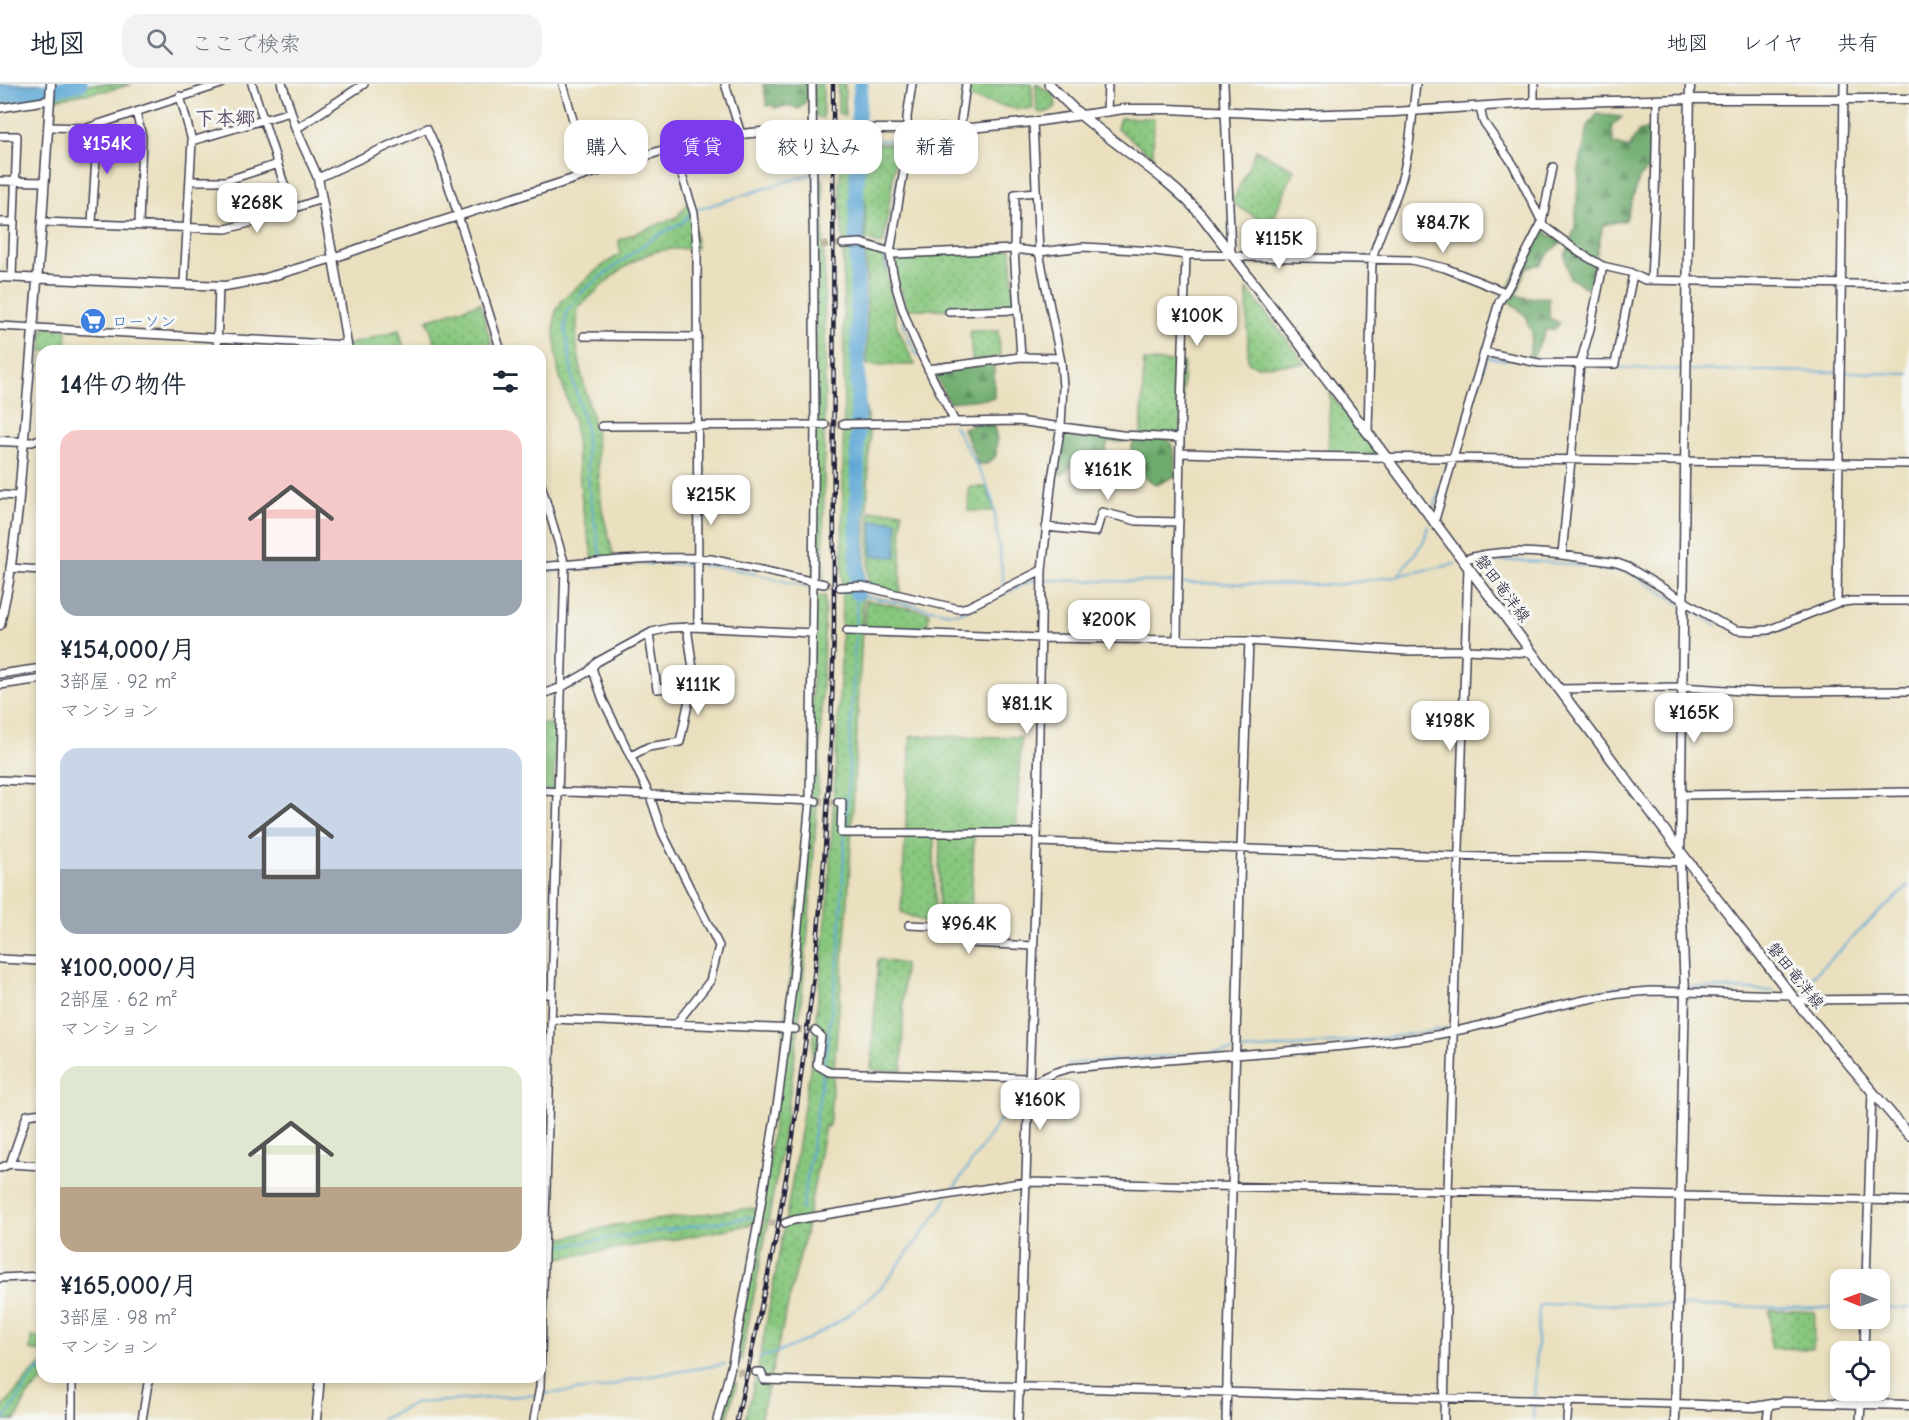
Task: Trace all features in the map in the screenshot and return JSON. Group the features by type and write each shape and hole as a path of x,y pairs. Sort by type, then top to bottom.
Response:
{"main road":[{"name":"磐田竜洋線","path":"1049,84 1081,116 1188,199 1368,433 1680,851 1793,997 1909,1135"}],"street":[{"path":"0,625 4,582 10,568 19,496 38,278 51,84"},
{"path":"48,127 87,128 221,84"},
{"path":"252,84 292,209"},
{"path":"282,84 296,129 318,178 347,345"},
{"path":"296,129 364,84"},
{"path":"563,84 573,120"},
{"path":"725,84 737,120"},
{"path":"812,84 816,120"},
{"path":"907,120 912,84"},
{"path":"961,120 966,84"},
{"path":"1107,112 1108,84"},
{"path":"1224,84 1231,255"},
{"path":"1368,433 1372,260 1375,244 1400,187 1407,158 1416,84"},
{"path":"1534,84 1534,103"},
{"path":"1675,1420 1685,993 1680,795 1690,84"},
{"path":"1837,603 1844,84"},
{"path":"180,96 192,141 184,283"},
{"path":"0,108 50,99"},
{"path":"978,128 1033,123 1124,109 1298,115 1413,111 1534,103 1690,99 1909,99"},
{"path":"1651,280 1658,100"},
{"path":"1480,107 1483,121 1514,164 1544,226 1580,254 1603,266 1633,274 1645,280 1909,285"},
{"path":"136,112 142,136 139,225"},
{"path":"192,141 290,112"},
{"path":"1018,1420 1037,842 1042,570 1052,478 1061,426 1063,387 1060,358 1039,252 1033,123"},
{"path":"92,223 98,124"},
{"path":"318,178 427,128 438,152 459,216 498,345"},
{"path":"0,136 17,136 12,277"},
{"path":"190,181 225,181 278,164"},
{"path":"1434,523 1499,302 1542,222 1553,167"},
{"path":"0,277 219,285 259,280 588,174"},
{"path":"682,174 694,213 697,245 698,627"},
{"path":"717,1420 734,1372 779,1092 794,980 813,800 817,174"},
{"path":"903,174 890,252 892,268 909,329 955,422"},
{"path":"0,181 44,182"},
{"path":"1021,357 1014,249 1015,194 1036,192"},
{"path":"42,222 226,229 257,222 321,199"},
{"path":"0,222 14,222"},
{"path":"843,244 861,243 896,254 1014,249 1039,252 1083,247 1186,255 1411,260 1445,268 1505,292"},
{"path":"1177,640 1186,255"},
{"path":"1562,555 1580,364 1603,266"},
{"path":"1484,352 1539,363 1615,364 1633,274"},
{"path":"217,345 219,285"},
{"path":"949,312 1018,310"},
{"path":"0,326 218,337 312,345"},
{"path":"585,336 698,337"},
{"path":"928,369 1021,357 1060,358"},
{"path":"843,424 1018,421 1122,435 1180,438"},
{"path":"602,426 825,424"},
{"path":"0,441 36,440"},
{"path":"1181,453 1909,464"},
{"path":"0,495 19,496"},
{"path":"546,501 565,565 546,1116"},
{"path":"1046,527 1096,532 1102,512 1137,521 1179,522"},
{"path":"1444,1420 1458,855 1466,650 1465,564 1473,557 1511,553 1562,555 1617,563 1628,567 1719,622 1737,630 1768,630 1837,603 1909,601"},
{"path":"546,567 660,558 698,558 824,584"},
{"path":"10,568 36,570"},
{"path":"840,587 862,586 959,609 968,607 1042,570"},
{"path":"631,756 648,747 680,742 694,676 687,627"},
{"path":"546,693 562,687 592,668 597,662 649,634 669,628 698,627 813,633"},
{"path":"847,631 1249,642 1407,651 1466,650 1532,653"},
{"path":"649,634 657,689 693,685"},
{"path":"1226,1420 1241,848 1249,642"},
{"path":"592,668 603,700 650,796 662,832 719,946 710,981 676,1024"},
{"path":"0,674 36,669"},
{"path":"0,685 36,680"},
{"path":"1559,689 1681,687 1758,692 1909,691"},
{"path":"0,780 36,782"},
{"path":"546,791 813,800"},
{"path":"1680,795 1909,792"},
{"path":"838,802 842,802 841,833 1037,833"},
{"path":"1037,842 1586,857 1680,862"},
{"path":"909,925 932,926 970,943 1033,946"},
{"path":"0,958 36,961"},
{"path":"815,1031 820,1036 817,1065 829,1072 1029,1081 1070,1068 1362,1045 1453,1032 1606,995 1651,991 1909,999"},
{"path":"546,994 552,994"},
{"path":"551,1019 795,1029"},
{"path":"1866,1269 1872,1090"},
{"path":"9,1164 27,1115 36,1114"},
{"path":"0,1168 9,1164 36,1166"},
{"path":"785,1223 1026,1182 1909,1201"},
{"path":"0,1278 36,1276"},
{"path":"756,1372 761,1372 764,1380 1755,1407 1783,1402 1909,1405"},
{"path":"72,1383 72,1420"},
{"path":"142,1420 148,1383"},
{"path":"316,1420 319,1383"},
{"path":"534,1420 540,1383"},
{"path":"1860,1420 1861,1401"},
{"path":"1567,1420 1568,1402"},
{"path":"1767,1420 1769,1405"}],"green space":[{"path":"0,84 132,84 115,89 0,108"},
{"path":"763,84 807,84 808,99 799,109 792,106 774,108 773,105 767,106"},
{"path":"814,84 823,84 823,118 815,116"},
{"path":"838,84 845,84 845,116 838,113"},
{"path":"966,84 1032,84 1033,109 1016,109 964,97"},
{"path":"1036,84 1054,95 1056,107 1048,112 1037,111"},
{"path":"1597,114 1622,117 1612,126 1613,143 1629,148 1638,132 1650,128 1653,133 1653,149 1649,169 1640,176 1626,220 1603,225 1589,289 1570,278 1565,257 1575,227 1579,168 1588,126"},
{"path":"1120,118 1154,118 1153,157 1117,128"},
{"path":"882,144 894,144 894,171 883,245 866,239 865,198 862,382 870,438 848,902 829,1127 825,1126 804,1239 760,1420 745,1420 758,1368 788,1206 812,1056 828,900 841,664 844,377 843,244 840,174 882,174"},
{"path":"1256,150 1294,169 1271,226 1232,203"},
{"path":"816,178 823,178 825,349 823,584 814,582"},
{"path":"690,201 697,248 664,250 643,256 613,276 578,308 576,341 595,428 602,510 615,561 594,563 583,511 574,423 558,370 554,329 556,311 563,299 599,268 620,254 619,240 677,217"},
{"path":"1540,226 1549,235 1563,241 1549,253 1541,264 1526,268 1517,295 1530,298 1549,297 1549,318 1560,323 1555,329 1546,330 1534,356 1529,357 1532,330 1529,328 1527,317 1506,299 1507,290"},
{"path":"866,245 882,250 897,326 915,365 867,365"},
{"path":"1011,249 1015,310 908,309 892,268 891,256"},
{"path":"1247,289 1306,364 1257,366 1248,362"},
{"path":"480,303 492,345 436,345 427,320"},
{"path":"43,328 67,329 66,345 42,345"},
{"path":"399,330 403,345 347,345"},
{"path":"970,331 998,331 1000,357 972,360"},
{"path":"994,360 994,398 949,402 932,369"},
{"path":"1144,361 1184,362 1180,438 1141,436"},
{"path":"1330,393 1377,454 1328,456"},
{"path":"993,421 997,440 996,456 987,464 978,464 963,428"},
{"path":"1081,429 1122,435 1124,442 1108,442 1103,457 1089,470 1079,459 1062,475 1057,472 1064,434"},
{"path":"1166,437 1172,445 1175,455 1175,476 1157,485 1139,472 1131,455 1134,440"},
{"path":"969,487 987,487 994,511 968,511"},
{"path":"870,511 902,511 900,596 868,588"},
{"path":"825,596 820,752 814,856 795,1056 775,1186 741,1360 734,1361 757,1223 688,1237 546,1260 546,1242 615,1225 752,1208 759,1211 770,1150 810,802 814,598"},
{"path":"866,600 929,612 927,633 864,631"},
{"path":"546,724 557,724 553,791 546,790"},
{"path":"911,736 1021,737 1016,833 974,833 970,943 938,929 940,833 934,833 935,927 901,912"},
{"path":"878,959 904,964 902,1071 871,1070"},
{"path":"1770,1310 1815,1312 1813,1349 1770,1348"},
{"path":"31,1337 36,1337 36,1351 30,1350"},
{"path":"36,1369 36,1383 41,1383 27,1396 16,1420 0,1420 0,1413 4,1406"},
{"path":"728,1382 737,1383 727,1420 718,1420"}],"water":[{"path":"0,84 80,84 39,92 0,95"},
{"path":"872,521 897,521 896,557 872,556"}],"waterway":[{"path":"0,96 34,93 80,84"},
{"path":"858,118 861,84"},
{"path":"882,140 904,141 887,248"},
{"path":"696,210 811,174"},
{"path":"857,174 857,593"},
{"path":"601,558 589,490 585,424 573,380 565,327 566,313 590,285 650,240 683,222 691,212"},
{"path":"884,253 889,271"},
{"path":"903,320 907,335 918,356"},
{"path":"1478,386 1487,357 1507,360"},
{"path":"1597,367 1684,370"},
{"path":"1690,370 1837,372"},
{"path":"1843,372 1909,374"},
{"path":"954,425 984,479 993,501 1004,586"},
{"path":"1435,505 1449,460"},
{"path":"1398,576 1424,541 1428,526"},
{"path":"1478,560 1545,562 1586,566 1607,571 1625,570 1681,604"},
{"path":"546,572 657,563 695,565"},
{"path":"1181,583 1336,585 1455,564"},
{"path":"700,565 732,569 824,589"},
{"path":"840,591 960,613 1033,580 1175,582"},
{"path":"846,830 857,593"},
{"path":"1833,608 1848,605 1909,605"},
{"path":"1686,607 1717,625"},
{"path":"1751,634 1778,631 1803,620"},
{"path":"0,681 36,676"},
{"path":"824,1066 839,955 845,836"},
{"path":"1798,986 1811,978 1909,886"},
{"path":"1456,1027 1617,988 1683,987"},
{"path":"1689,987 1774,991"},
{"path":"1239,1051 1384,1038 1451,1028"},
{"path":"1068,1065 1233,1051"},
{"path":"802,1210 823,1072"},
{"path":"951,1192 998,1123 1027,1087"},
{"path":"759,1358 809,1339 841,1320 870,1298 882,1286 948,1197"},
{"path":"546,1248 753,1217"},
{"path":"1533,1420 1539,1308 1542,1304 1674,1305"},
{"path":"1680,1306 1830,1308"},
{"path":"1890,1308 1909,1308"},
{"path":"735,1363 741,1362"},
{"path":"541,1394 604,1388 632,1379 726,1364"},
{"path":"4,1420 36,1373"},
{"path":"380,1420 416,1403 536,1395"}],"tunnel":[{"path":"821,245 843,244"},
{"path":"825,425 843,424"},
{"path":"824,584 840,587"},
{"path":"816,801 838,802"},
{"path":"795,1029 815,1031"},
{"path":"758,1223 785,1223"},
{"path":"737,1372 756,1372"}],"railway":[{"path":"737,1420 776,1237 793,1136 815,968 825,849 834,626 833,84"}],"place":[{"name":"ローソン","path":"93,321"}],"district":[{"name":"下本郷","path":"225,118"}]}
